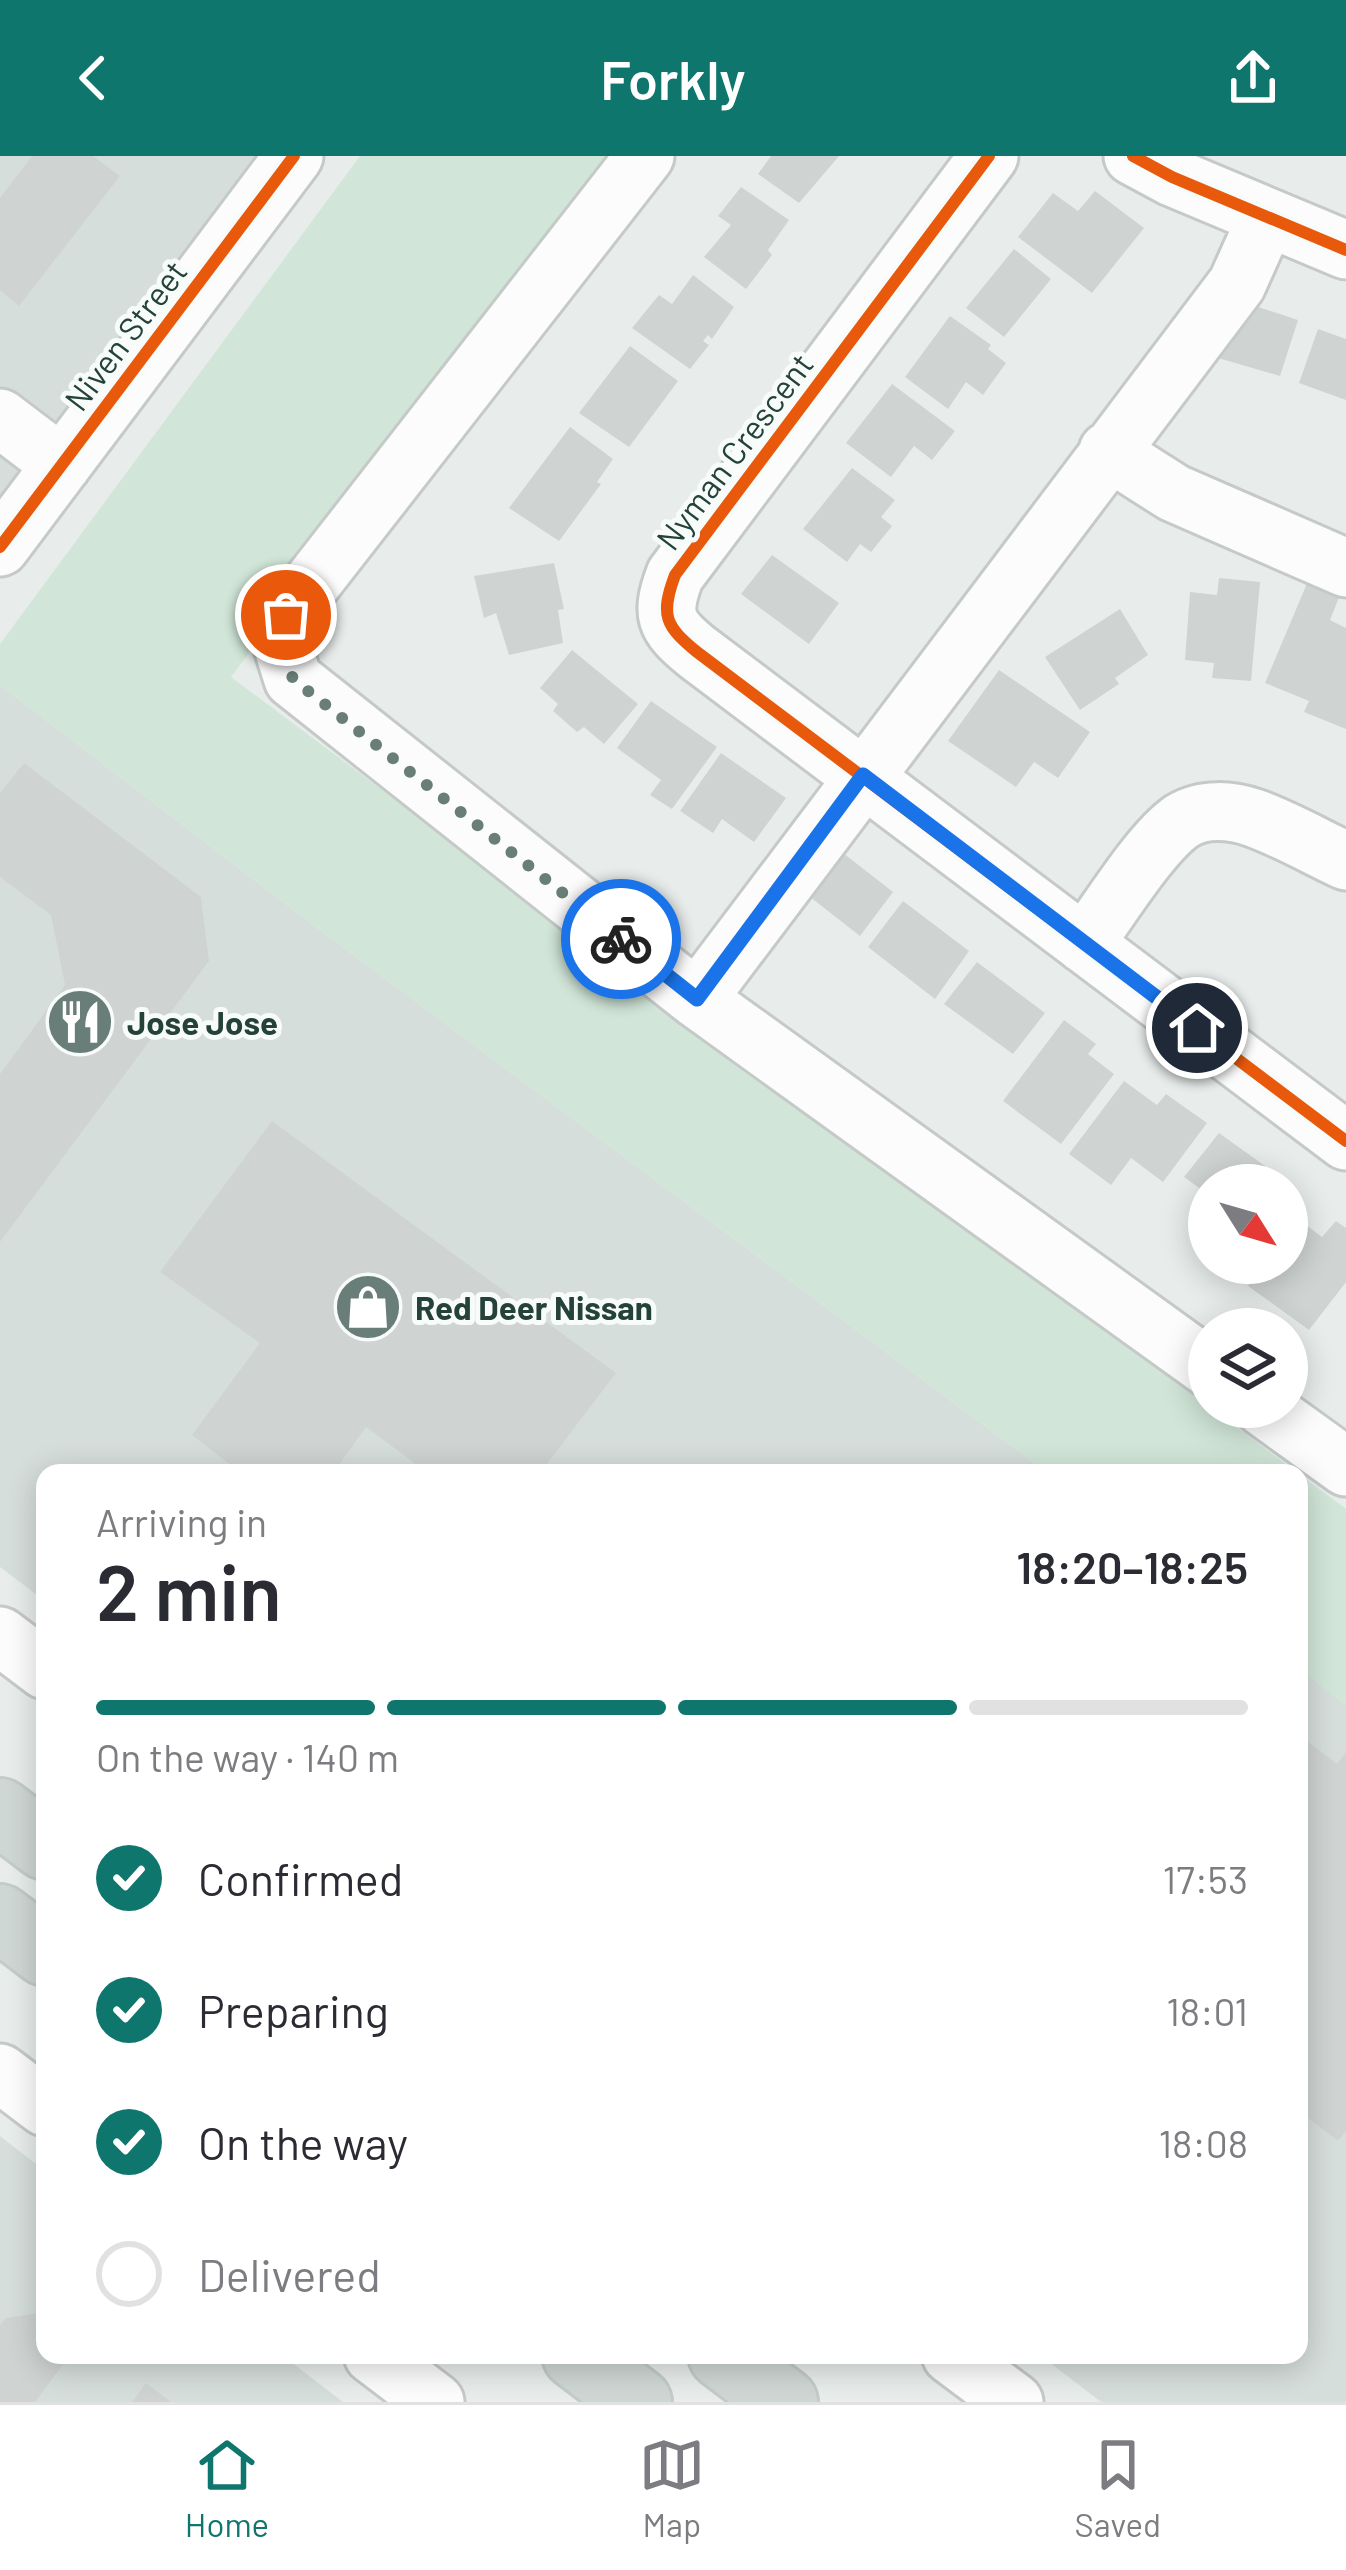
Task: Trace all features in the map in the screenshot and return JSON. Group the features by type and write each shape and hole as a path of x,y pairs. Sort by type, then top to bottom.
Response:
{"main road":[{"path":"0,1812 36,1839"},
{"path":"0,1918 36,1945"},
{"path":"588,2364 638,2402"},
{"path":"734,2364 784,2402"}],"street":[{"name":"Niven Street","path":"0,547 294,156"},
{"path":"645,156 286,615 280,641 293,679 697,999 1188,1353"},
{"name":"Nyman Crescent","path":"989,156 675,575 665,608 679,637 1346,1141"},
{"path":"1133,156 1346,250"},
{"path":"697,999 1237,284 1267,217"},
{"path":"0,418 62,465"},
{"path":"1108,451 1174,493 1346,568"},
{"path":"1084,944 1163,838 1201,813 1224,811 1253,818 1346,861"},
{"path":"1292,1428 1346,1467"},
{"path":"0,1636 36,1663"},
{"path":"0,2073 36,2100"},
{"path":"385,2364 435,2402"},
{"path":"963,2364 1014,2402"}],"shaded area":[{"path":"0,156 294,156 0,547"},
{"path":"0,685 313,925 1036,1464 36,1464 36,1594 0,1567"},
{"path":"1308,1675 1346,1705 1346,2402 1101,2402 1052,2364 1308,2364"},
{"path":"0,2136 36,2164 36,2364 294,2364 343,2402 0,2402"}],"green space":[{"path":"360,156 622,156 231,677 1188,1391 1188,1428 1238,1428 1286,1464 1036,1464 313,925 0,685 0,644"},
{"path":"1308,1481 1346,1509 1346,1705 1308,1675"}],"building":[{"path":"32,156 93,156 120,176 19,306 0,290 0,198"},
{"path":"771,156 839,156 799,203 758,174"},
{"path":"741,187 789,220 768,250 772,255 746,289 704,257 731,225 718,216"},
{"path":"1095,191 1144,228 1092,293 1018,237 1053,193 1078,211"},
{"path":"1014,249 1051,279 1004,337 966,308"},
{"path":"693,275 734,307 712,339 708,335 703,341 709,345 690,369 632,328 659,295 672,304"},
{"path":"1228,297 1298,320 1280,376 1208,355"},
{"path":"950,316 991,345 988,349 1006,363 983,395 966,382 948,409 905,377"},
{"path":"1318,329 1346,339 1346,400 1299,383"},
{"path":"630,346 678,381 629,447 579,413"},
{"path":"892,384 955,431 932,460 914,446 891,477 846,443"},
{"path":"570,427 613,459 597,482 601,484 559,541 509,508"},
{"path":"852,468 895,500 881,517 892,526 871,552 860,544 847,562 803,529"},
{"path":"772,555 839,603 809,644 741,594"},
{"path":"554,563 564,609 558,610 563,643 509,655 496,613 484,618 474,576"},
{"path":"1219,578 1260,582 1251,681 1212,678 1214,663 1185,660 1190,592 1217,595"},
{"path":"1308,581 1340,595 1330,620 1346,628 1346,729 1304,712 1309,701 1265,683"},
{"path":"1120,609 1148,655 1115,678 1119,684 1080,710 1045,657"},
{"path":"572,650 638,704 604,744 584,727 577,732 553,711 558,704 540,688"},
{"path":"999,670 1090,732 1058,778 1034,762 1016,787 948,741"},
{"path":"651,701 717,747 672,809 650,795 661,780 617,748"},
{"path":"721,753 786,798 754,842 722,819 713,833 680,811"},
{"path":"24,763 201,897 209,961 0,1242 0,1074 65,985 51,915 0,877 0,793"},
{"path":"825,839 893,892 860,936 791,882"},
{"path":"903,901 969,951 935,999 868,947"},
{"path":"977,962 1045,1013 1013,1054 944,1004"},
{"path":"1064,1020 1096,1044 1088,1054 1114,1074 1061,1144 1003,1101"},
{"path":"1124,1081 1157,1105 1166,1094 1207,1123 1163,1182 1131,1158 1111,1185 1069,1154"},
{"name":"Red Deer Nissan","path":"272,1121 616,1373 547,1464 416,1464 366,1427 339,1464 229,1464 192,1435 260,1343 160,1272"},
{"path":"1219,1133 1262,1164 1194,1164"},
{"path":"1336,1221 1346,1228 1346,1282 1309,1330 1308,1308 1278,1308 1248,1286 1308,1284 1308,1226 1322,1237"},
{"path":"1308,1742 1337,1764 1346,1752 1346,2131 1338,2141 1308,2118"},
{"path":"36,2313 36,2364 63,2364 35,2402 0,2402 0,2325 6,2318"},
{"path":"146,2383 171,2402 132,2402"}],"cycle path":[{"path":"0,547 294,156"},
{"path":"989,156 675,575 668,619 697,652 1346,1141"},
{"path":"1133,156 1346,250"}],"way so far":[{"path":"286,615 280,641 293,679 621,939"}],"place":[{"name":"Jose Jose","path":"80,1022"},
{"name":"Red Deer Nissan","path":"368,1307"}],"route":[{"path":"621,939 697,999 863,775 1197,1028"}]}
